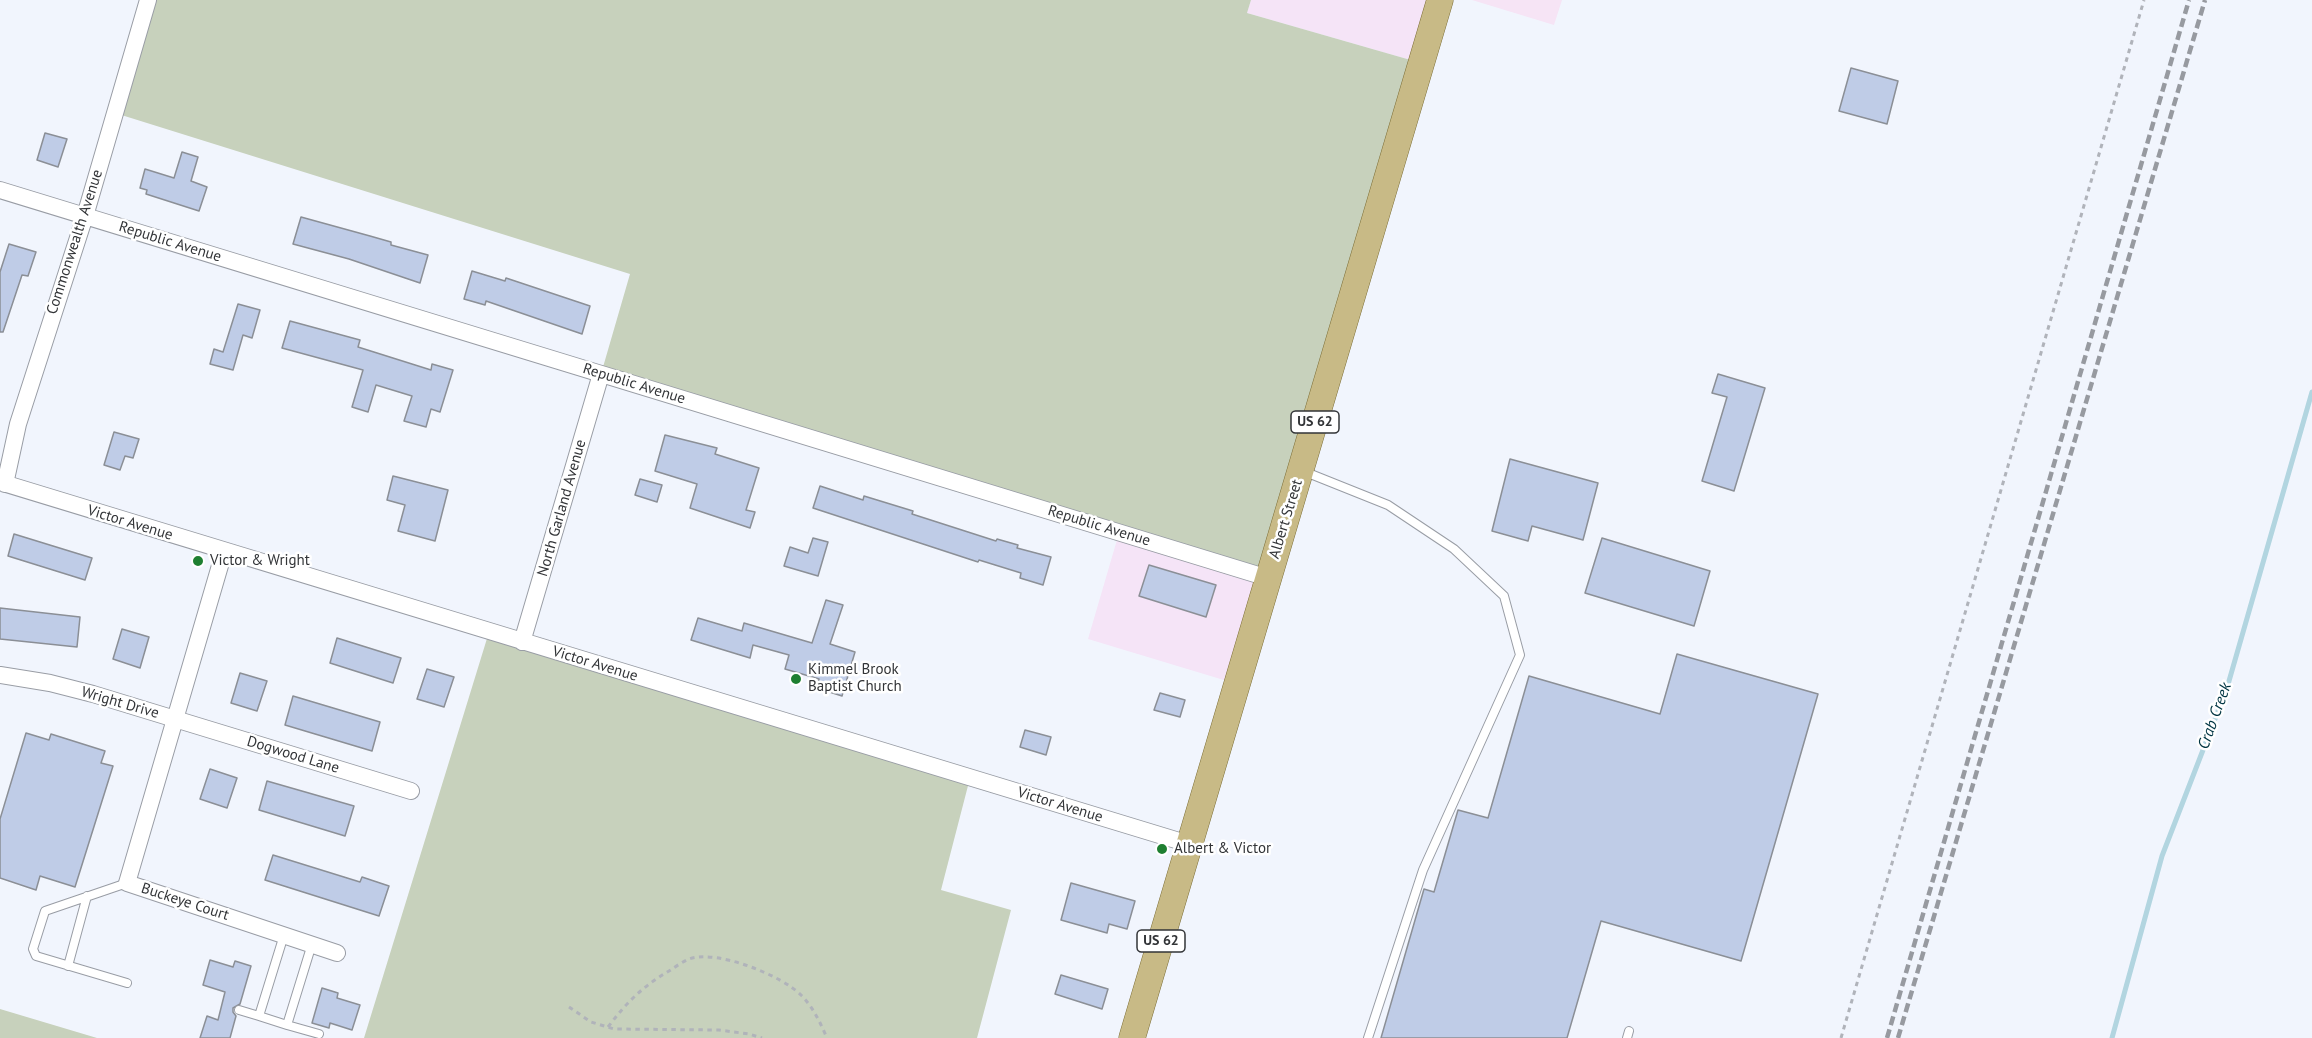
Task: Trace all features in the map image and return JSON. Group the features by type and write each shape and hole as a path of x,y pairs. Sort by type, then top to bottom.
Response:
{"main road":[{"name":"Albert Street","path":"1132,1038 1440,0"}],"street":[{"name":"Commonwealth Avenue","path":"2,483 18,424 85,216 148,0"},
{"name":"Republic Avenue","path":"0,190 1268,578"},
{"name":"North Garland Avenue","path":"522,642 601,374"},
{"name":"Victor Avenue","path":"2,483 1189,844"},
{"name":"Wright Drive","path":"0,675 50,683 175,719 224,552"},
{"name":"Dogwood Lane","path":"175,719 411,791"},
{"name":"Buckeye Court","path":"175,719 127,883 337,953"}],"lane":[{"path":"1300,470 1388,505 1454,549 1504,596 1520,655 1423,870 1368,1038"},
{"path":"127,883 45,910 33,949 36,956 127,983"},
{"path":"68,966 87,896"},
{"path":"259,1016 284,935"},
{"path":"286,1025 312,944"},
{"path":"239,1010 319,1034"}],"path":[{"path":"1841,1038 2144,0"},
{"path":"608,1027 627,1003 659,977 690,959 715,957 743,964 779,980 800,993 818,1016 827,1038"},
{"path":"569,1007 591,1022 608,1027 657,1031 719,1030 762,1038"}],"shaded area":[{"path":"1251,0 1440,0 1421,63 1247,13"},
{"path":"1472,0 1562,0 1554,25"},
{"path":"1119,533 1268,578 1237,684 1088,639"}],"green space":[{"path":"148,0 1251,0 1247,13 1421,63 1268,578 601,374 630,274 115,113"},
{"path":"489,632 970,778 941,890 1011,910 977,1038 364,1038"},
{"path":"0,1009 97,1038 0,1038"}],"building":[{"path":"1851,68 1898,81 1887,124 1839,111"},
{"path":"45,133 67,139 58,167 37,160"},
{"path":"182,152 198,157 191,181 207,187 199,211 146,194 147,190 140,188 145,169 174,178"},
{"path":"301,217 391,242 391,245 428,255 420,283 349,259 293,244"},
{"path":"9,244 36,252 28,276 22,275 3,332 0,332 0,272"},
{"path":"472,271 505,281 506,278 590,306 582,334 486,301 485,305 464,299"},
{"path":"238,304 260,310 252,338 243,335 233,370 210,364 214,349 223,352"},
{"path":"290,321 360,340 358,347 431,370 432,364 453,370 440,412 431,409 426,427 404,421 412,396 376,385 368,412 352,407 363,370 282,348"},
{"path":"1718,374 1765,388 1734,491 1702,481 1727,397 1712,393"},
{"path":"114,432 139,439 133,458 125,456 120,470 104,465"},
{"path":"665,435 717,448 715,454 759,468 746,510 755,512 750,528 690,508 697,484 655,471"},
{"path":"1510,459 1598,483 1583,540 1532,526 1528,541 1492,531"},
{"path":"393,476 448,490 435,541 398,531 405,505 387,500"},
{"path":"640,479 662,485 657,502 635,495"},
{"path":"820,486 863,500 864,496 913,511 912,514 1051,557 1043,585 1020,578 1021,573 979,560 978,562 813,508"},
{"path":"14,534 92,558 85,580 8,556"},
{"path":"813,538 828,542 818,576 784,566 790,547 808,553"},
{"path":"1602,538 1710,571 1694,626 1585,593"},
{"path":"1149,565 1216,585 1206,617 1139,596"},
{"path":"826,600 843,605 830,644 855,652 842,696 817,688 819,679 785,669 789,655 753,645 750,658 691,640 698,618 742,631 744,623 812,643"},
{"path":"0,608 80,617 77,647 0,639"},
{"path":"122,629 149,637 140,668 113,659"},
{"path":"337,638 401,658 393,683 330,663"},
{"path":"1677,654 1818,694 1741,961 1601,921 1567,1038 1381,1038 1424,889 1434,892 1458,810 1488,818 1529,676 1660,714"},
{"path":"427,669 454,677 444,707 417,699"},
{"path":"240,673 267,681 257,711 231,703"},
{"path":"1160,693 1185,700 1180,717 1154,710"},
{"path":"293,696 380,722 372,751 285,725"},
{"path":"1025,730 1051,737 1046,755 1020,747"},
{"path":"26,733 49,740 51,734 105,751 101,763 113,766 75,887 40,876 36,890 0,878 0,819"},
{"path":"210,769 237,778 227,808 200,799"},
{"path":"267,781 354,806 345,836 259,810"},
{"path":"273,855 360,882 362,877 389,886 379,916 265,880"},
{"path":"1071,883 1135,901 1127,929 1109,924 1107,933 1061,920"},
{"path":"210,960 233,967 235,961 251,966 240,1004 233,1008 236,1016 230,1038 200,1038 207,1016 218,1020 225,992 203,985"},
{"path":"1061,975 1108,989 1102,1009 1055,994"},
{"path":"322,988 338,993 337,998 360,1005 352,1030 330,1023 329,1028 312,1023"}],"waterway":[{"name":"Crab Creek","path":"2112,1038 2162,856 2227,688 2312,392"}],"railway":[{"path":"1887,1038 2189,0"},
{"path":"1898,1038 2205,0"}],"place":[{"name":"Victor & Wright","path":"198,561"},
{"name":"Kimmel Brook Baptist Church","path":"796,679"},
{"name":"Albert & Victor","path":"1162,849"}]}
